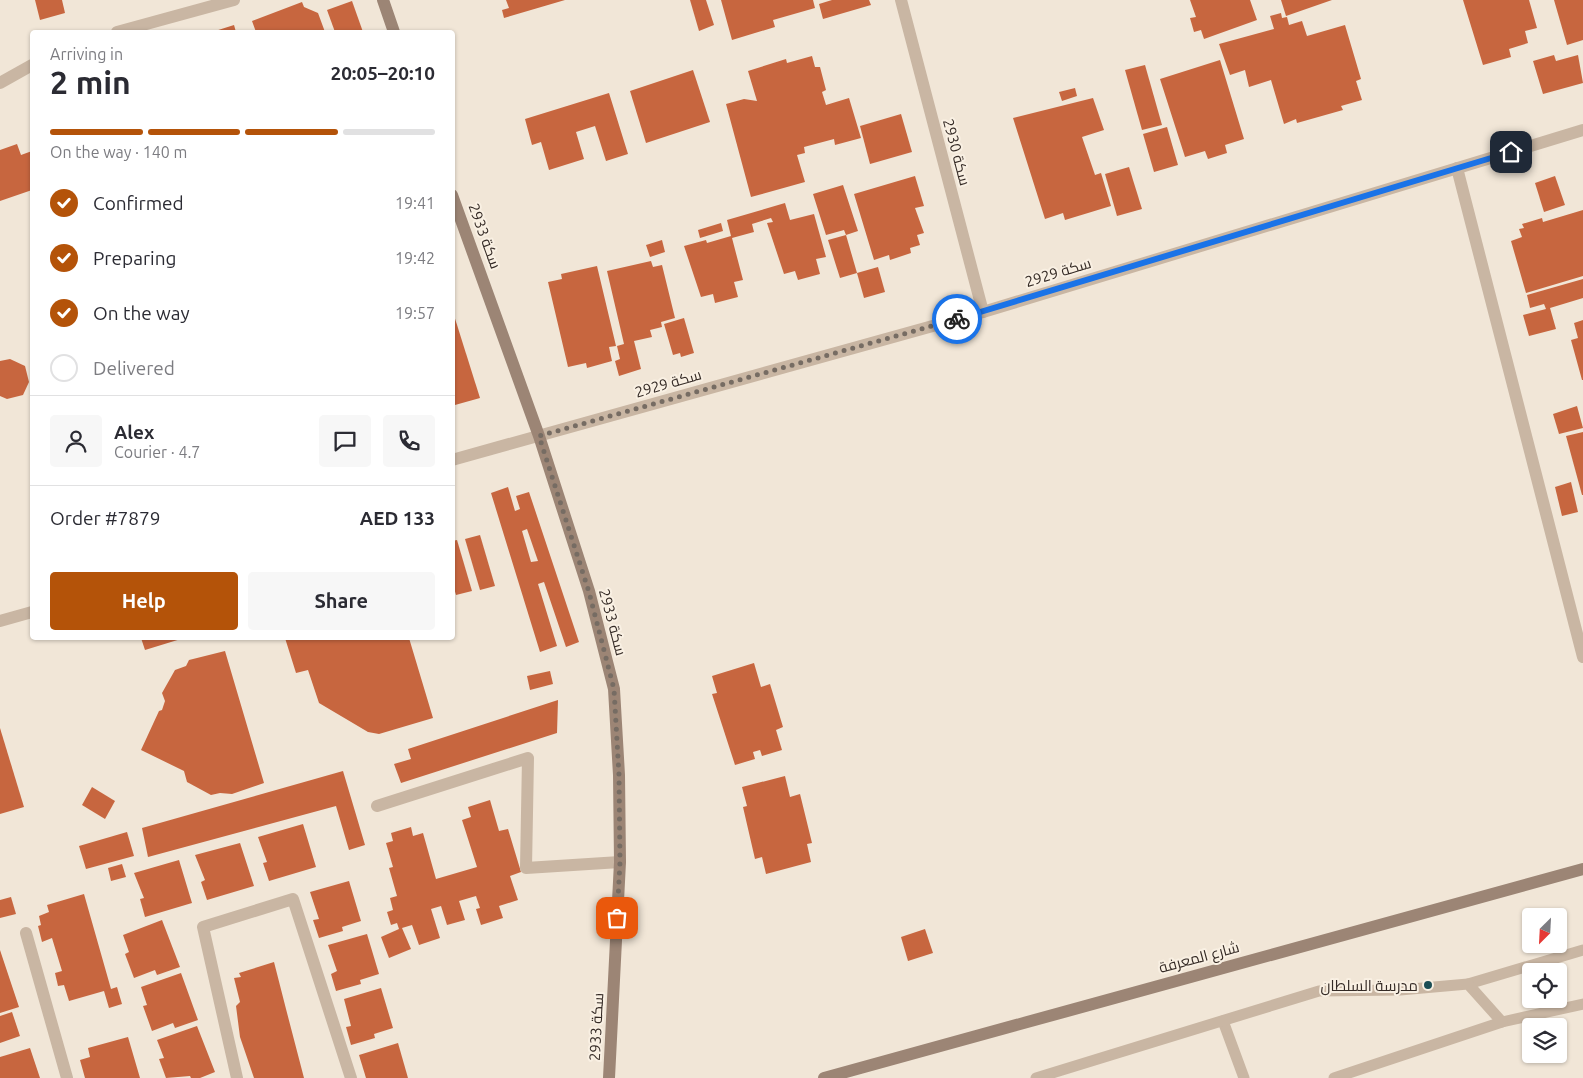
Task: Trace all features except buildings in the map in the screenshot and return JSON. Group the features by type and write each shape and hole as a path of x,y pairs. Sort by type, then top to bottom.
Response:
{"street":[{"path":"124,30 234,0"},
{"path":"383,0 393,30"},
{"name":"سكة 2930","path":"901,0 982,312"},
{"path":"0,83 30,66"},
{"name":"سكة 2929","path":"455,459 982,312 1583,130"},
{"path":"1457,168 1583,657"},
{"name":"سكة 2933","path":"455,203 539,436 589,592 614,689 619,775 620,862 609,1078"},
{"path":"0,621 30,613"},
{"path":"377,806 528,758 526,868 620,862"},
{"name":"شارع المعرفة","path":"824,1078 1583,869"},
{"path":"237,1078 203,927 292,899 351,1078"},
{"path":"26,933 67,1078"}],"lane":[{"path":"1036,1078 1319,991 1400,990 1468,984 1583,950"},
{"path":"1468,984 1502,1022"},
{"path":"1334,1078 1502,1022 1583,1004"},
{"path":"1223,1021 1244,1078"}],"way so far":[{"path":"617,918 620,862 619,775 614,689 589,592 539,436 957,319"}],"place":[{"name":"مدرسة السلطان","path":"1428,985"}],"route":[{"path":"957,319 1511,152"}]}
